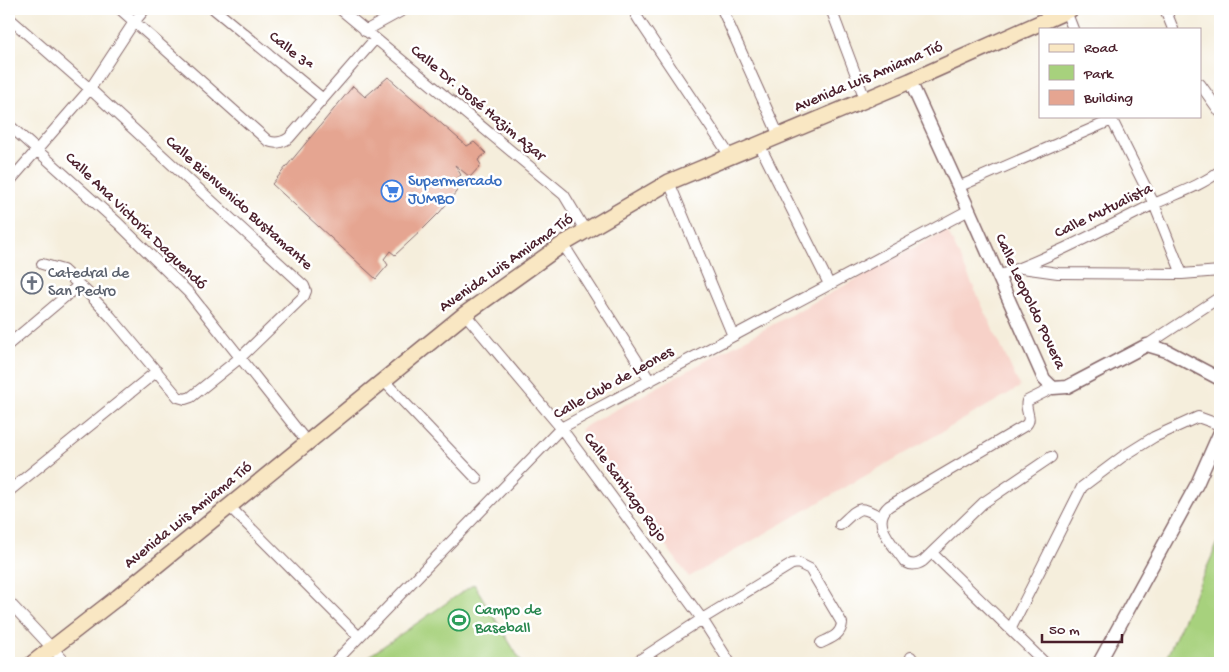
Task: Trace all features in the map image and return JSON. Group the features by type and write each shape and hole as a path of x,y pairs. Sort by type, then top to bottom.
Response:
{"main road":[{"name":"Avenida Luis Amiama Tió","path":"33,663 465,314 563,244 669,182 910,81 1068,10"}],"street":[{"path":"120,9 270,142 280,142 287,139 375,39"},
{"path":"9,182 90,90 134,22 145,9"},
{"name":"Calle 3ª","path":"214,9 323,98"},
{"name":"Calle Dr. José Hazim Azar","path":"340,9 564,195 586,230"},
{"path":"365,30 405,9"},
{"path":"640,9 636,15 639,20 730,156"},
{"path":"722,9 779,136"},
{"path":"831,9 865,100"},
{"path":"1164,9 1173,28"},
{"path":"1068,10 1073,28"},
{"name":"Calle Bienvenido Bustamante","path":"9,18 305,287 306,291 304,296 241,357 191,397 185,399 178,396 111,317 79,285 62,269 42,264"},
{"name":"Calle Leopoldo Povera","path":"910,81 1044,379 1053,388 1067,387 1147,345 1220,297"},
{"path":"1202,87 1220,112"},
{"path":"958,187 1111,118 1154,204 1182,274"},
{"name":"Calle Ana Victoria Daguendó","path":"9,125 173,275 204,309 307,442"},
{"path":"759,144 829,284"},
{"name":"Calle Mutualista","path":"998,276 1022,268 1080,242 1154,204 1199,185 1220,170"},
{"path":"669,182 733,336"},
{"name":"Calle Club de Leones","path":"334,663 561,428 969,210"},
{"path":"563,244 650,381"},
{"path":"1022,268 1058,273 1182,274 1220,271"},
{"path":"9,344 79,285"},
{"name":"Calle Santiago Rojo","path":"465,314 561,428 702,619 730,663"},
{"path":"1147,345 1167,350 1220,378"},
{"path":"9,491 157,371"},
{"path":"383,380 477,479"},
{"path":"1051,457 983,503 932,553 918,564 905,562 882,528 880,517 889,506 1026,425 1029,418 1026,402 1053,388"},
{"path":"1010,628 1082,487 1122,457 1154,437 1189,421 1198,417 1220,425"},
{"path":"1099,663 1197,484 1220,432"},
{"path":"229,506 359,637"},
{"path":"840,525 857,510 863,508 880,517"},
{"path":"932,553 1045,663"},
{"path":"636,663 702,619 792,564 798,563 810,569 842,623 842,629 837,634 821,643"},
{"path":"9,602 66,663"}],"shaded area":[{"path":"947,230 1020,387 689,577 580,429"}],"green space":[{"path":"1220,538 1220,663 1164,663"},
{"name":"Campo de Baseball","path":"474,584 522,663 377,663 369,656"}],"building":[{"path":"388,77 467,146 474,142 486,153 478,160 481,165 470,177 455,165 461,175 454,181 460,187 440,212 395,255 390,251 384,259 388,265 376,279 272,184 353,86 365,97"}],"place":[{"name":"Supermercado JUMBO","path":"392,191"},
{"name":"Catedral de San Pedro","path":"32,283"},
{"name":"Campo de Baseball","path":"459,620"}]}
